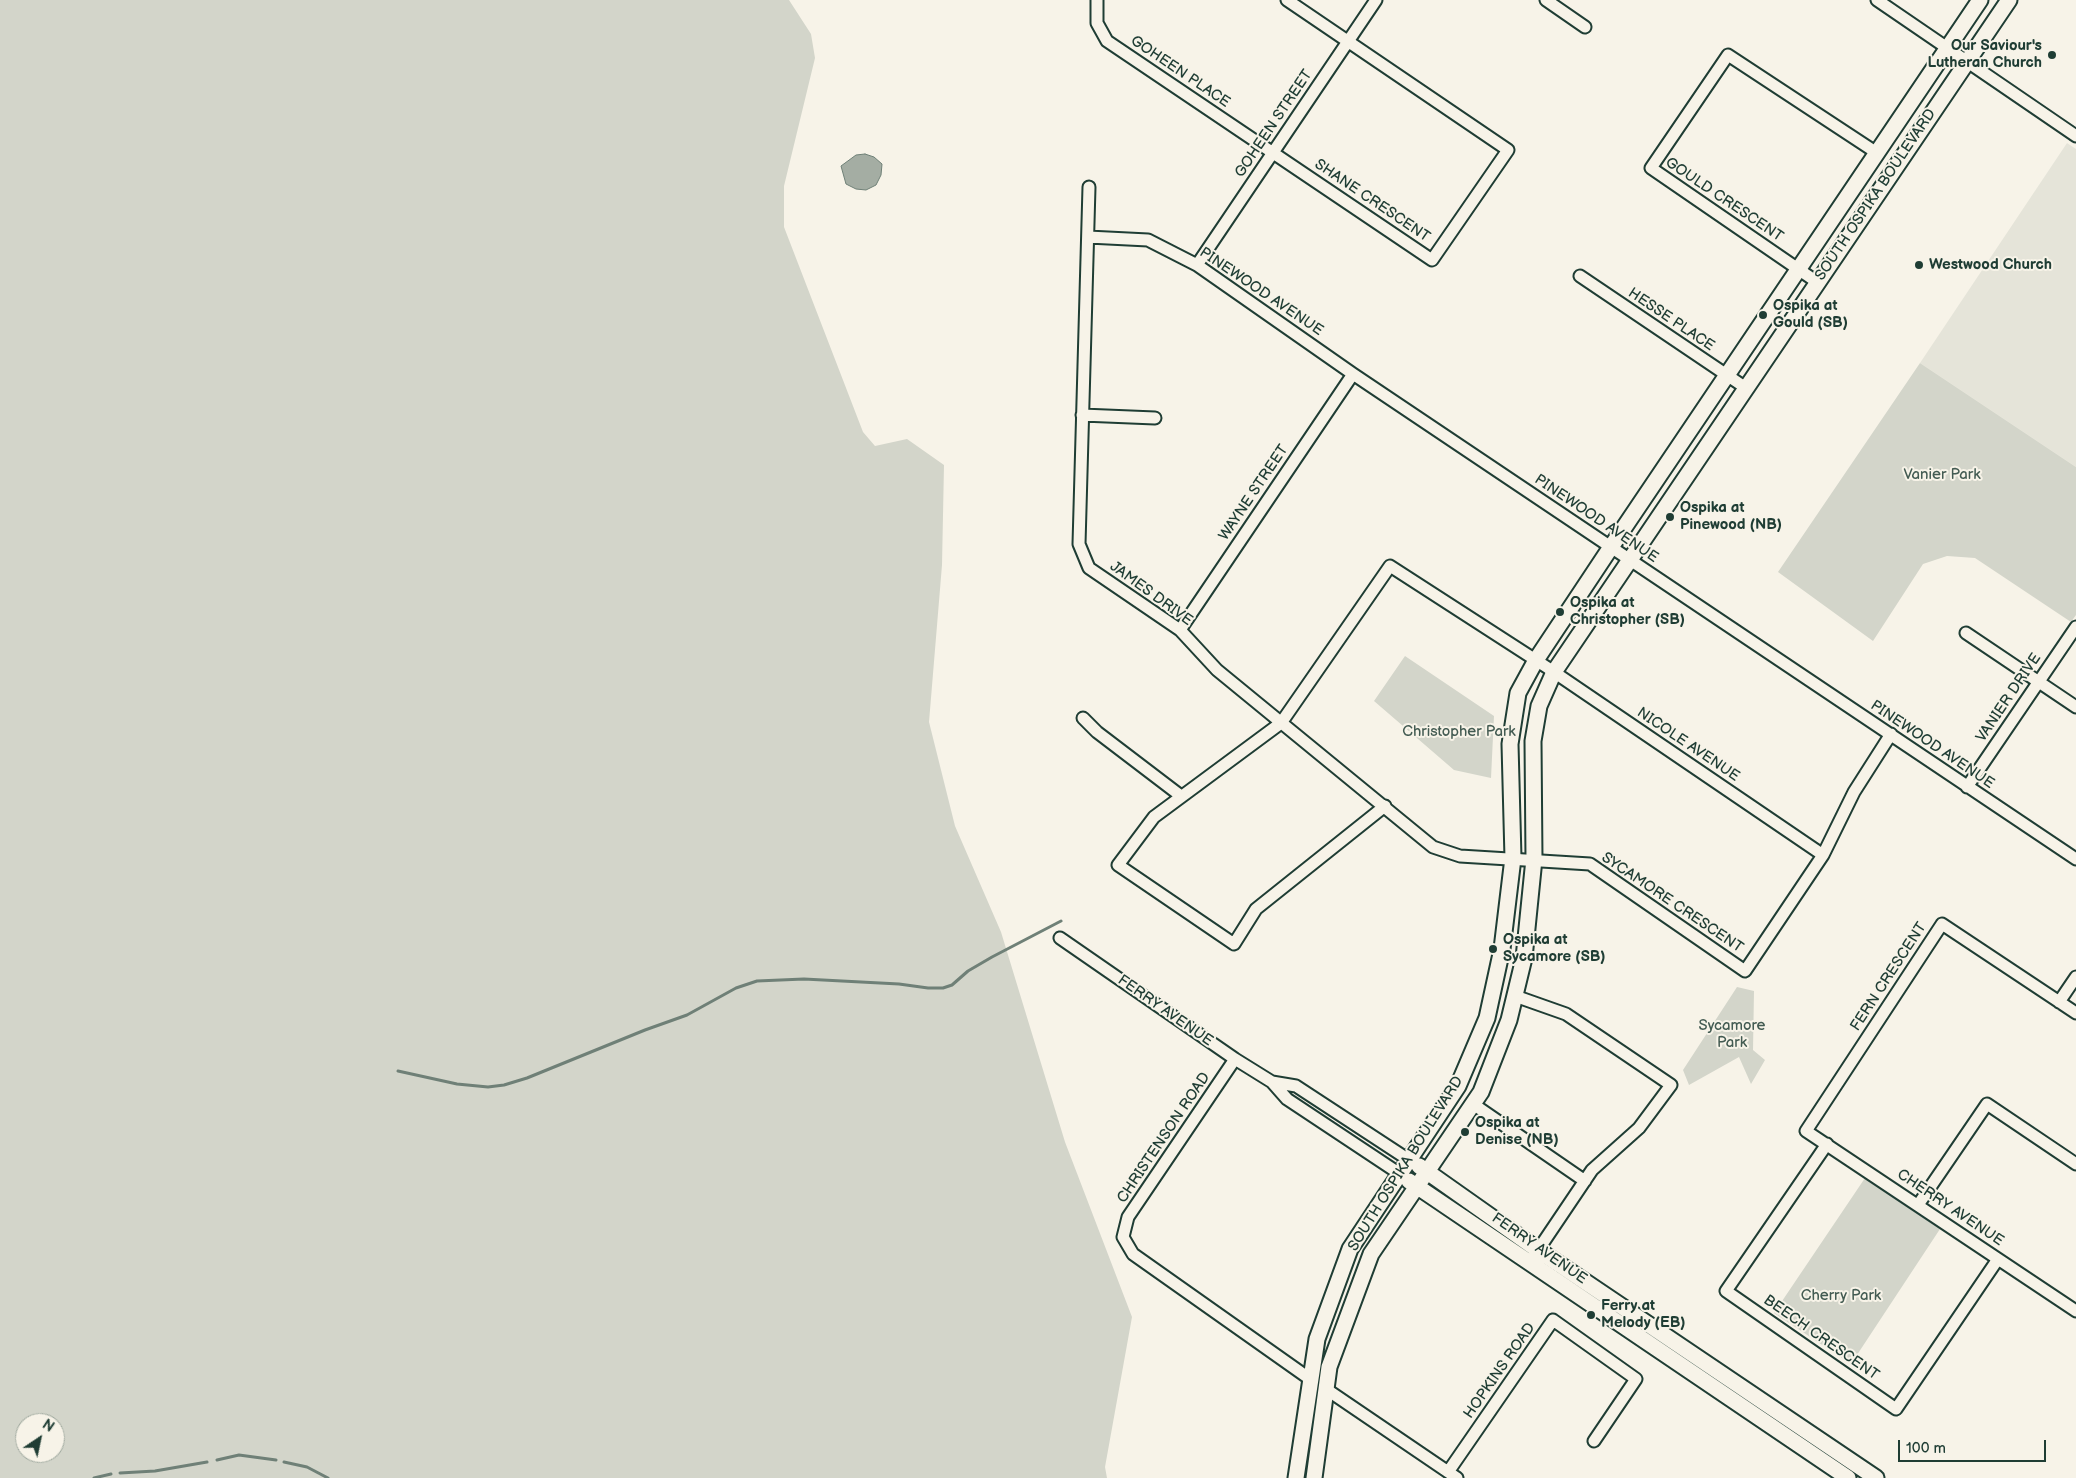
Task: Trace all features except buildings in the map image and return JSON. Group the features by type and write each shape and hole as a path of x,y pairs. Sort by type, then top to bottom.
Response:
{"main road":[{"name":"SOUTH OSPIKA BOULEVARD","path":"1296,1478 1317,1339 1350,1249 1458,1086 1486,1018 1502,949 1513,858 1510,744 1518,692 1536,660 1611,547 1980,0"},
{"name":"SOUTH OSPIKA BOULEVARD","path":"1314,1478 1329,1367 1371,1254 1473,1104 1485,1083 1508,1020 1524,958 1534,859 1533,741 1539,706 1554,672 2009,0"},
{"name":"FERRY AVENUE","path":"1409,1160 1538,1250 1876,1478"},
{"name":"FERRY AVENUE","path":"1400,1174 1848,1478"}],"street":[{"name":"GOHEEN PLACE","path":"1097,0 1097,23 1107,41 1272,153"},
{"path":"1287,0 1348,41"},
{"name":"GOHEEN STREET","path":"1197,265 1376,0"},
{"path":"1546,0 1585,27"},
{"path":"1877,0 2076,136"},
{"name":"SHANE CRESCENT","path":"1272,153 1432,260 1508,150 1348,41"},
{"name":"GOULD CRESCENT","path":"1817,282 1651,168 1728,55 1877,153"},
{"name":"JAMES DRIVE","path":"1089,187 1079,544 1089,568 1180,630 1217,670 1433,847 1460,856 1513,858"},
{"name":"PINEWOOD AVENUE","path":"1088,237 1148,240 1197,265 1353,374 2076,859"},
{"name":"HESSE PLACE","path":"1580,276 1746,388"},
{"name":"WAYNE STREET","path":"1180,630 1353,374"},
{"path":"1082,415 1155,418"},
{"name":"NICOLE AVENUE","path":"1281,723 1390,566 1554,672 1823,855"},
{"name":"VANIER DRIVE","path":"1967,786 2076,627"},
{"path":"1966,633 2076,707"},
{"path":"1084,718 1097,732 1181,796"},
{"path":"1281,723 1154,818 1118,865 1234,944 1256,909 1385,806"},
{"name":"SYCAMORE CRESCENT","path":"1513,858 1590,864 1745,971 1823,855 1854,792 1891,734"},
{"name":"FERN CRESCENT","path":"1806,1131 1942,924 2076,1013"},
{"name":"FERRY AVENUE","path":"1060,938 1235,1059 1272,1082 1287,1098 1400,1174"},
{"path":"2059,1002 2076,977"},
{"path":"1515,996 1566,1014 1671,1085 1639,1128 1592,1170 1530,1262"},
{"name":"CHRISTENSON ROAD","path":"1235,1059 1128,1217 1123,1237 1134,1254 1310,1379"},
{"name":"FERRY AVENUE","path":"1272,1082 1296,1086 1409,1160"},
{"path":"1473,1104 1585,1181"},
{"path":"1918,1205 1987,1104 2076,1164"},
{"name":"CHERRY AVENUE","path":"1806,1131 2076,1310"},
{"name":"BEECH CRESCENT","path":"1827,1144 1726,1291 1896,1409 1998,1259"},
{"name":"HOPKINS ROAD","path":"1326,1389 1453,1475 1553,1320 1636,1379 1594,1441"}],"shaded area":[{"path":"2067,143 2076,149 2076,467 1920,363"},
{"path":"865,154 874,157 882,164 881,175 876,185 866,190 856,189 846,184 841,166 856,155"}],"green space":[{"path":"0,0 789,0 811,34 815,58 784,186 784,227 863,432 875,446 907,439 944,465 942,565 929,722 955,826 1001,932 1065,1142 1132,1317 1105,1467 1107,1478 0,1478"},
{"name":"Vanier Park","path":"1920,363 2076,467 2076,615 2071,622 1975,558 1947,556 1923,564 1873,641 1778,572"},
{"name":"Christopher Park","path":"1405,656 1494,716 1491,778 1454,770 1374,701"},
{"name":"Sycamore Park","path":"1737,987 1754,991 1753,1050 1765,1060 1751,1084 1739,1057 1689,1085 1683,1070"},
{"name":"Cherry Park","path":"1865,1178 1940,1229 1851,1364 1774,1313"}],"waterway":[{"path":"398,1071 457,1084 488,1087 504,1085 527,1078 687,1015 736,988 757,981 804,979 943,988 952,985 968,971 992,957 1061,921"},
{"path":"217,1460 239,1455 276,1460"},
{"path":"120,1473 155,1471 207,1462"},
{"path":"284,1462 307,1467 328,1478"},
{"path":"94,1478 111,1474"}],"place":[{"name":"Our Saviour's Lutheran Church","path":"2052,55"},
{"name":"Westwood Church","path":"1919,265"},
{"name":"Ospika at Gould (SB)","path":"1763,315"},
{"name":"Ospika at Pinewood (NB)","path":"1670,517"},
{"name":"Ospika at Christopher (SB)","path":"1560,612"},
{"name":"Ospika at Sycamore (SB)","path":"1493,949"},
{"name":"Ospika at Denise (NB)","path":"1465,1132"},
{"name":"Ferry at Melody (EB)","path":"1591,1315"}]}
